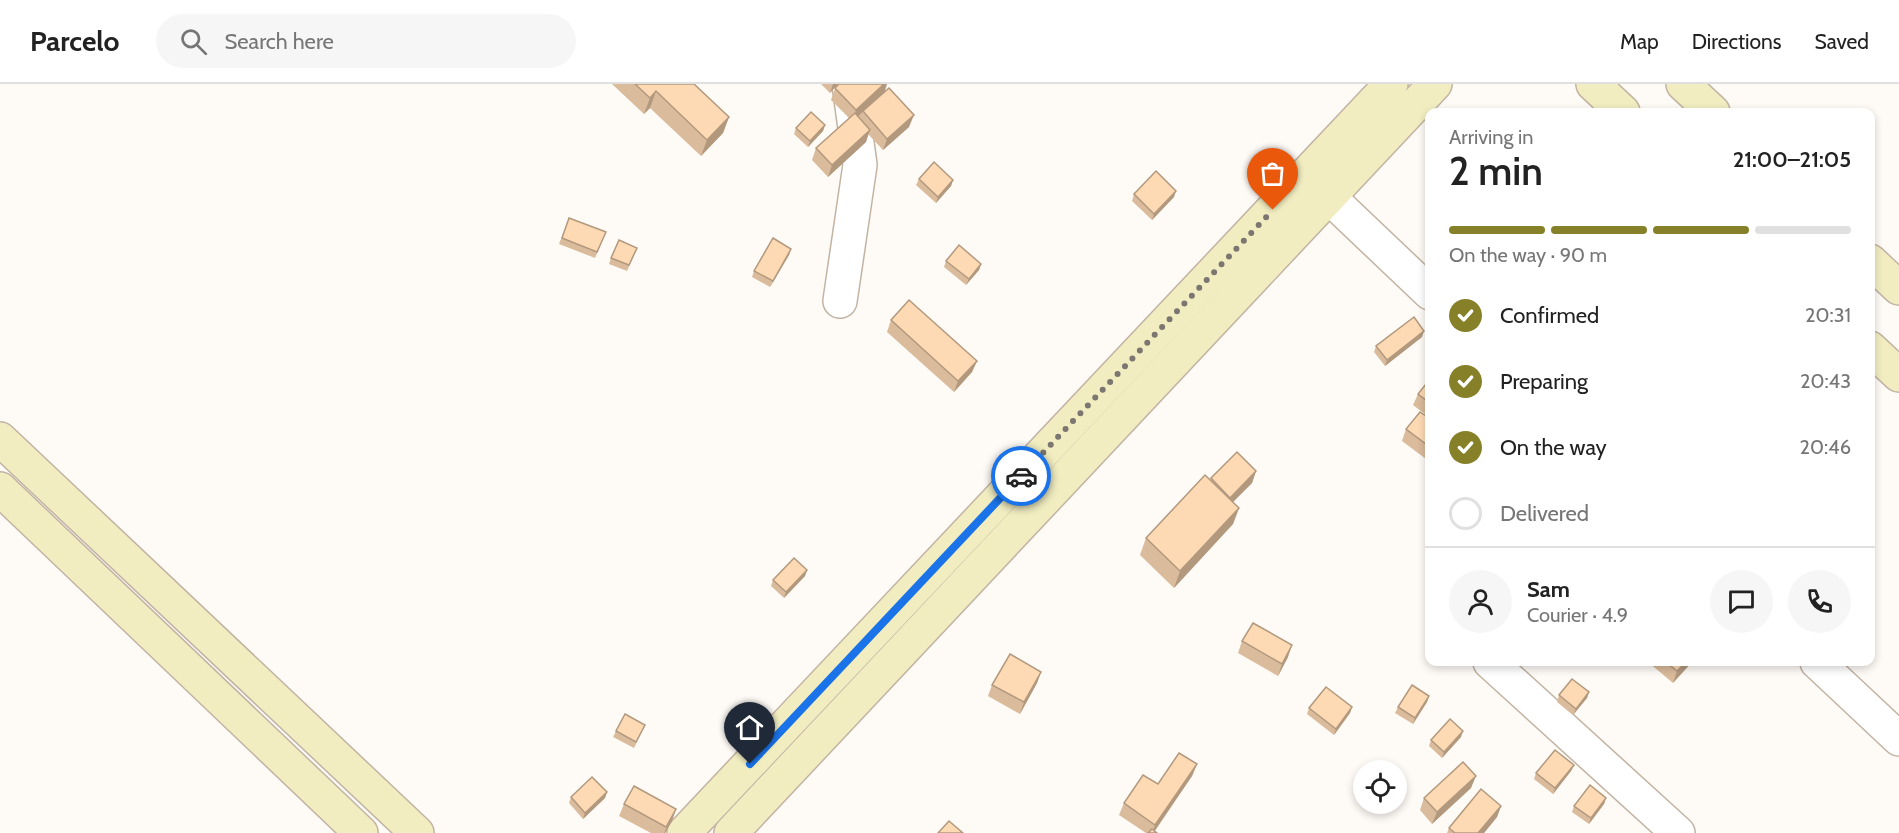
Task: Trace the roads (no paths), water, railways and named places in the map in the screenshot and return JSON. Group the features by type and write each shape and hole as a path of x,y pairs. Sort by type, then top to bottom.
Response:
{"street":[{"path":"849,84 860,165"},
{"path":"731,833 1317,186 1391,84"},
{"path":"684,833 1317,186 1435,84"},
{"path":"1593,84 1619,108"},
{"path":"1683,84 1709,108"},
{"path":"840,301 860,165 883,104"},
{"path":"1317,186 1425,288"},
{"path":"1875,266 1899,288"},
{"path":"1875,353 1899,375"},
{"path":"0,439 417,833"},
{"path":"0,489 361,833"},
{"path":"1494,666 1678,833"},
{"path":"1821,666 1899,739"}]}
